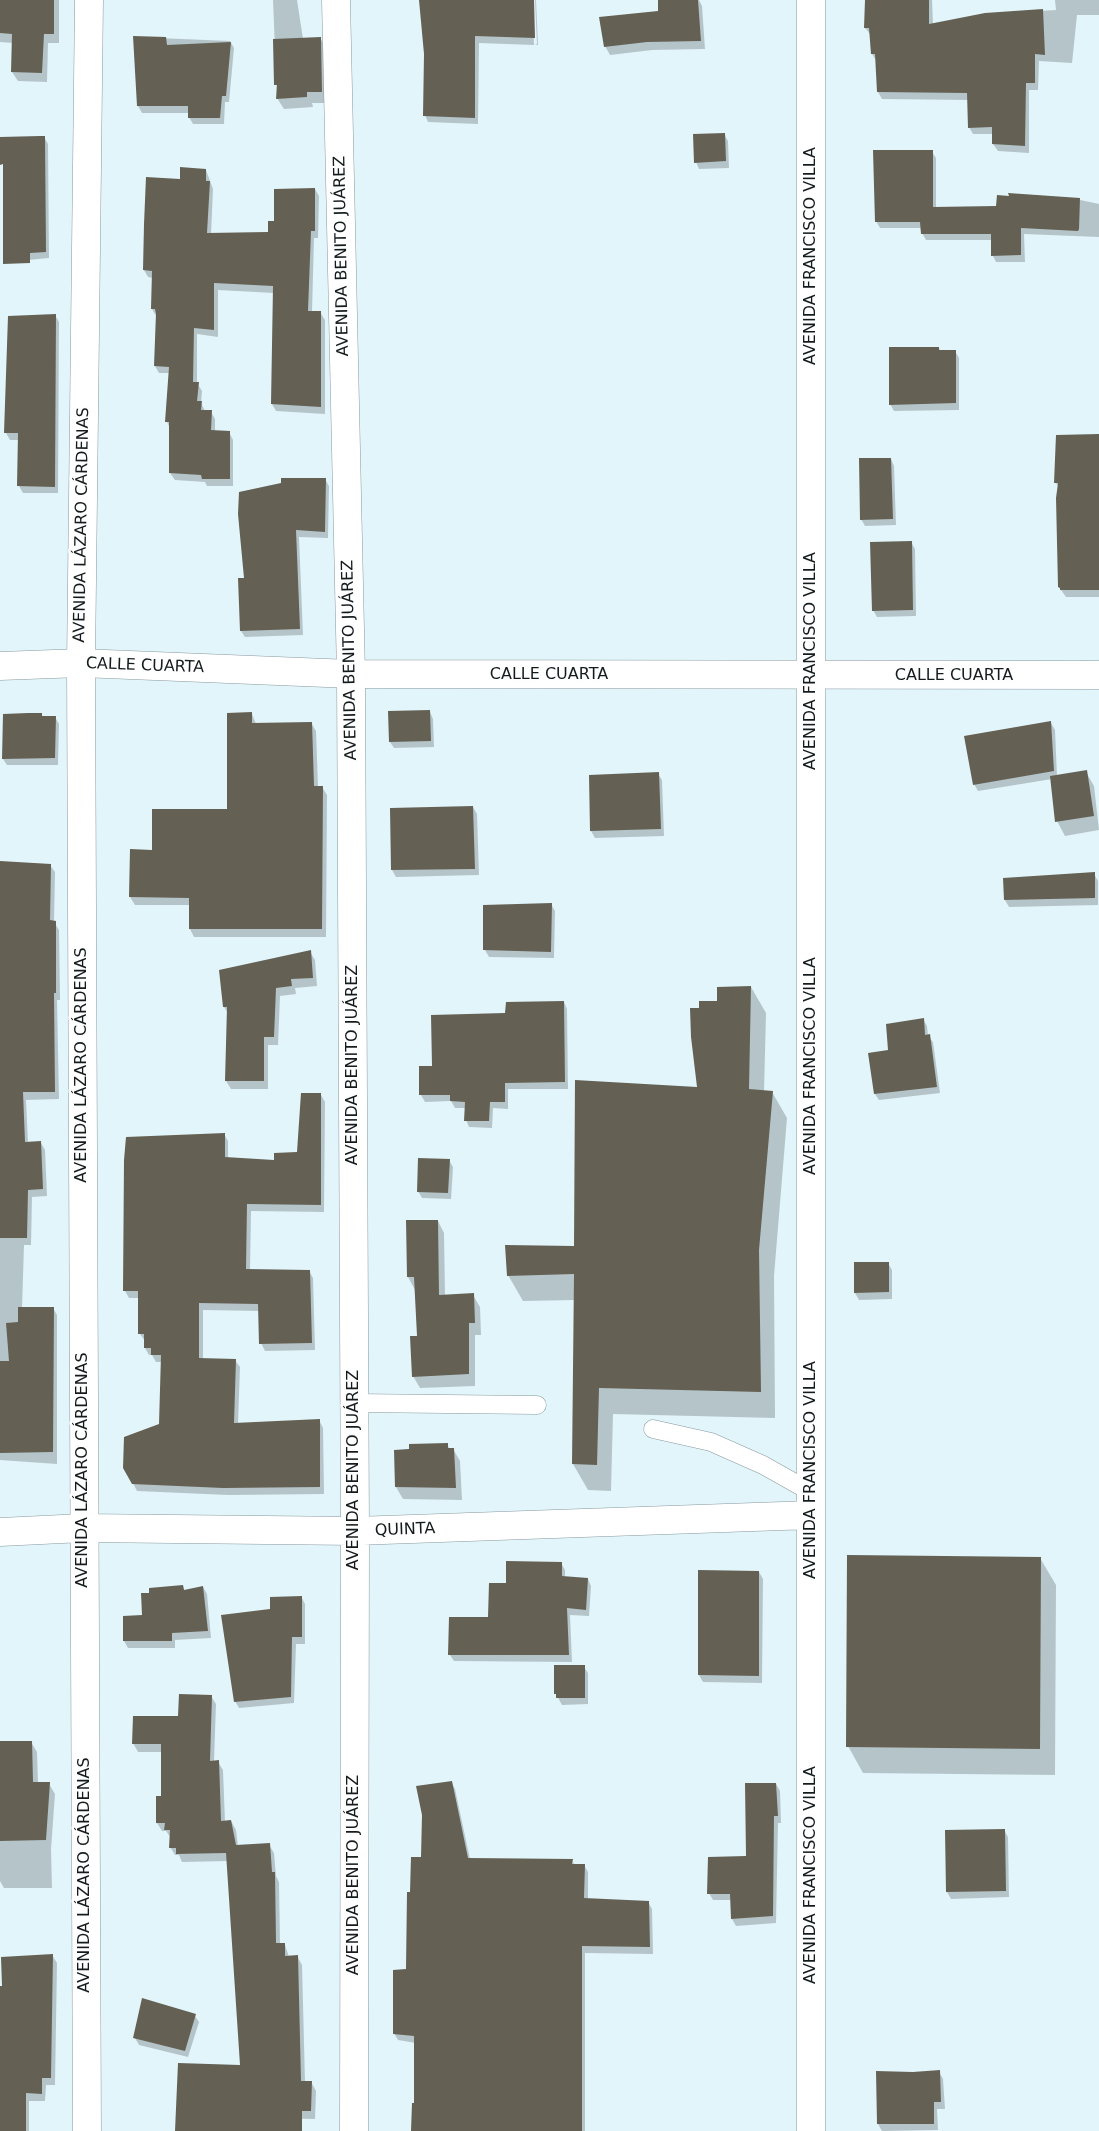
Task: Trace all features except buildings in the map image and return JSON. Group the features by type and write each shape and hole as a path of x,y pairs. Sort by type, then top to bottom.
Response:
{"street":[{"name":"AVENIDA LÁZARO CÁRDENAS","path":"87,2131 83,1528 81,663 90,0"},
{"name":"AVENIDA BENITO JUÁREZ","path":"336,0 351,674 354,2131"},
{"name":"AVENIDA FRANCISCO VILLA","path":"811,0 811,2131"},
{"name":"CALLE CUARTA","path":"0,666 81,663 351,674 1099,675"},
{"name":"QUINTA","path":"0,1532 83,1528 354,1532 811,1503"}],"lane":[{"path":"354,1403 537,1405"},
{"path":"653,1429 711,1442 763,1465 811,1503"}]}
